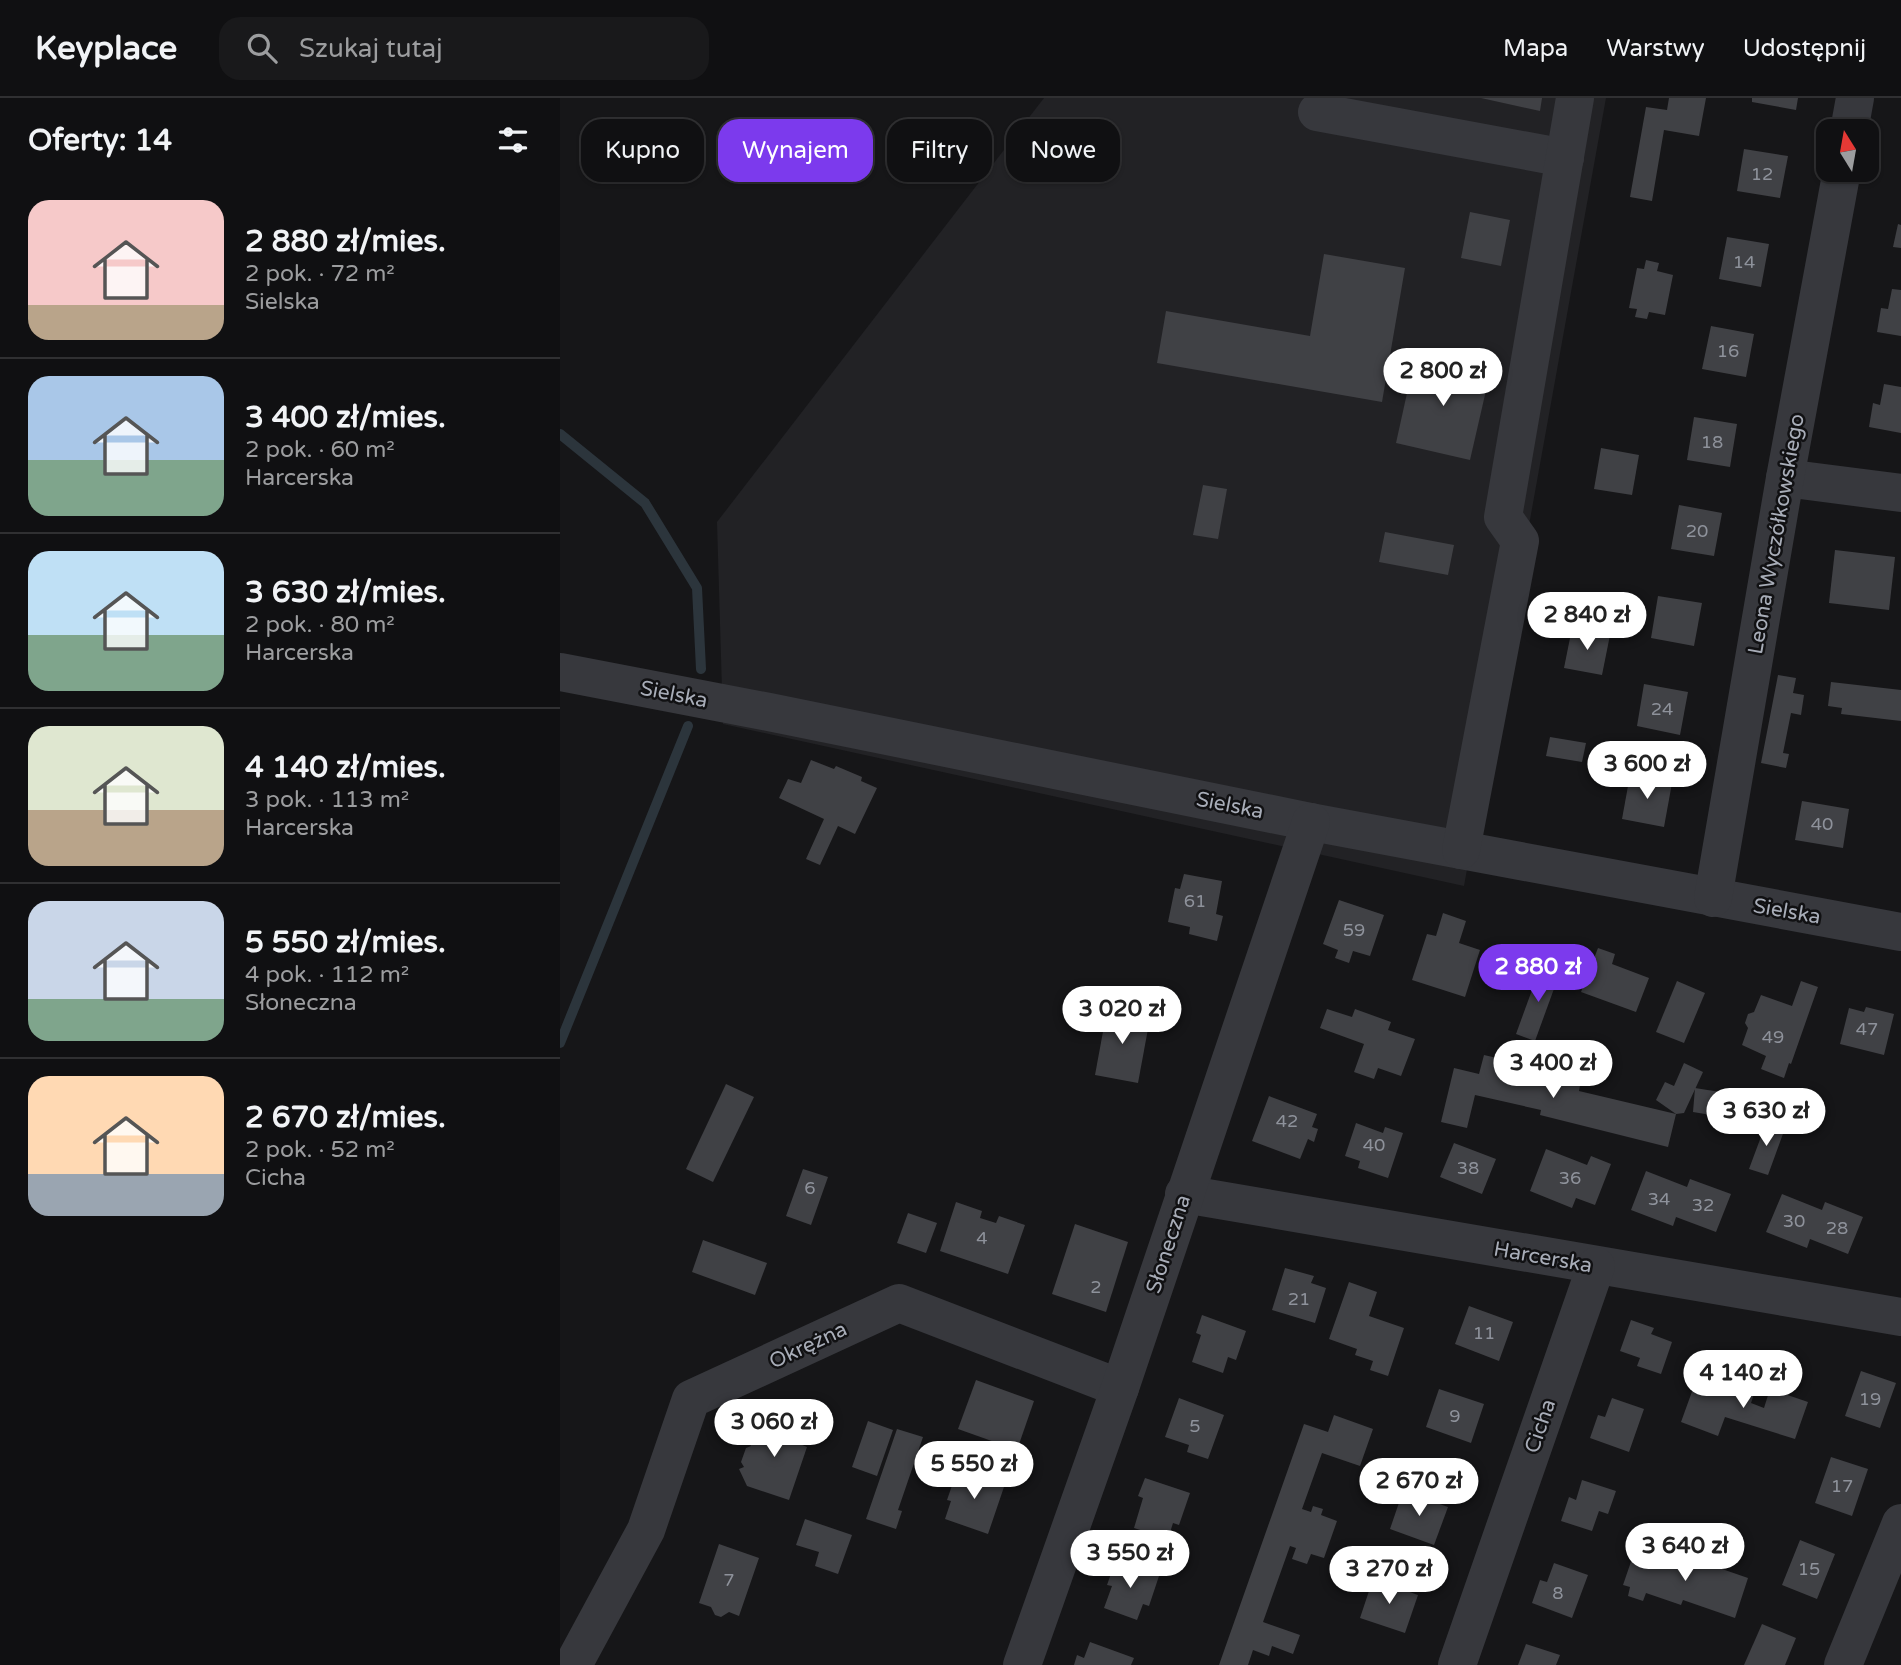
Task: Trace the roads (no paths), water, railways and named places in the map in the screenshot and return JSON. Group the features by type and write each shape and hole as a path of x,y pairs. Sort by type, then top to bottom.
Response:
{"street":[{"path":"1461,850 1520,541 1503,517 1575,98"},
{"path":"1851,119 1855,98"},
{"path":"1317,112 1565,159"},
{"name":"Leona Wyczółkowskiego","path":"1713,898 1840,182"},
{"path":"1786,478 1901,493"},
{"name":"Sielska","path":"560,672 1311,821 1901,932"},
{"name":"Słoneczna","path":"1022,1665 1120,1388 1311,821"},
{"name":"Harcerska","path":"1185,1194 1901,1317"},
{"name":"Cicha","path":"1457,1665 1596,1266"},
{"name":"Okrężna","path":"573,1665 646,1530 691,1399 899,1303 1120,1388"},
{"path":"1855,1662 1901,1523"}],"waterway":[{"path":"560,434 645,503 697,588 701,669"},
{"path":"560,1043 688,726"}]}
